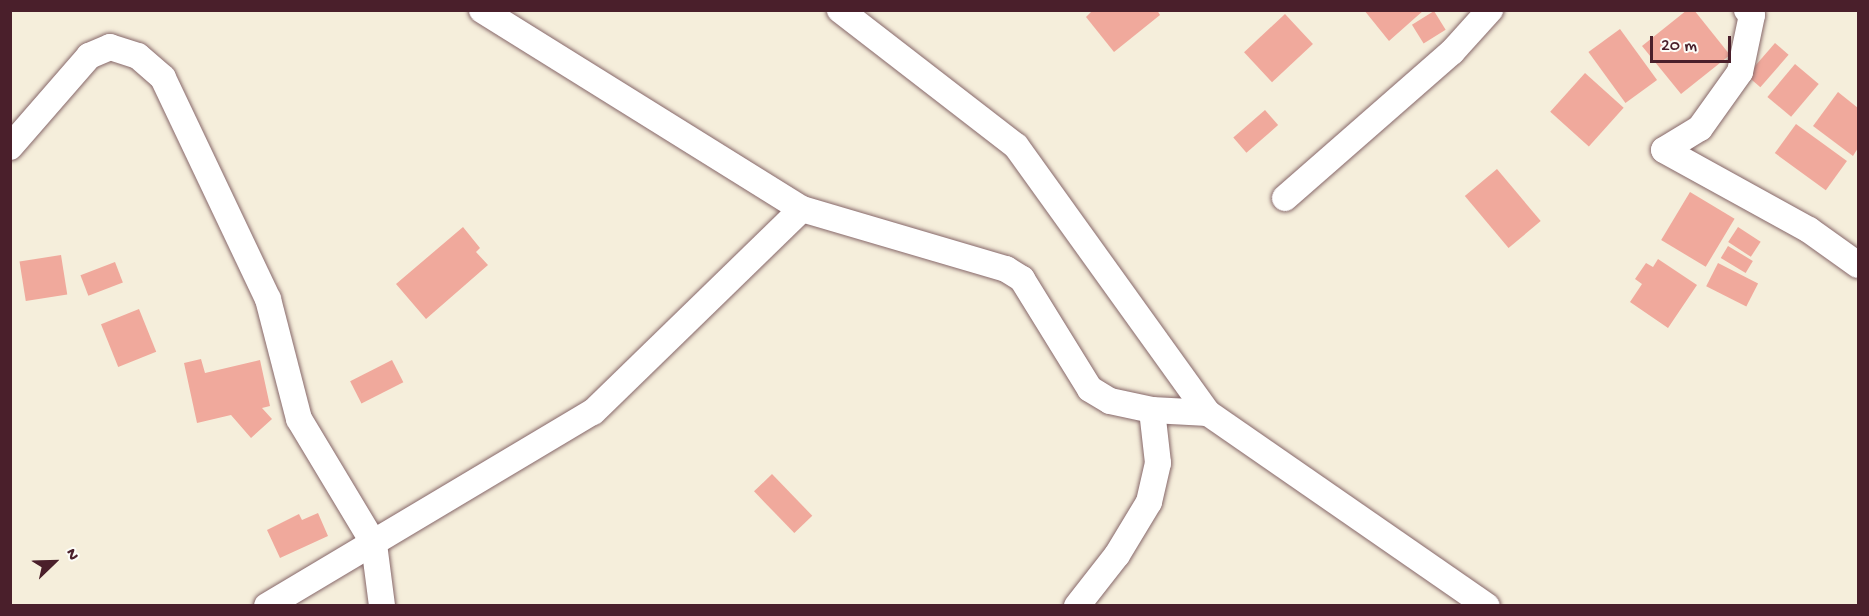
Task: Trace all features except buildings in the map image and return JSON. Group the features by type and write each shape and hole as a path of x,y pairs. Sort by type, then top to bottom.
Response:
{"street":[{"path":"482,10 802,209 1006,269 1022,279 1090,389 1110,401 1152,410 1208,413"},
{"path":"840,10 1016,146 1208,413 1487,606"},
{"path":"1285,198 1452,52 1490,10"},
{"path":"1747,10 1752,15 1740,72 1700,128 1664,150 1809,230 1858,265"},
{"path":"10,147 89,56 110,47 138,56 163,78 268,299 299,419 374,544 382,606"},
{"path":"267,606 592,412 802,209"},
{"path":"1077,606 1117,555 1149,502 1158,463 1152,410"}]}
